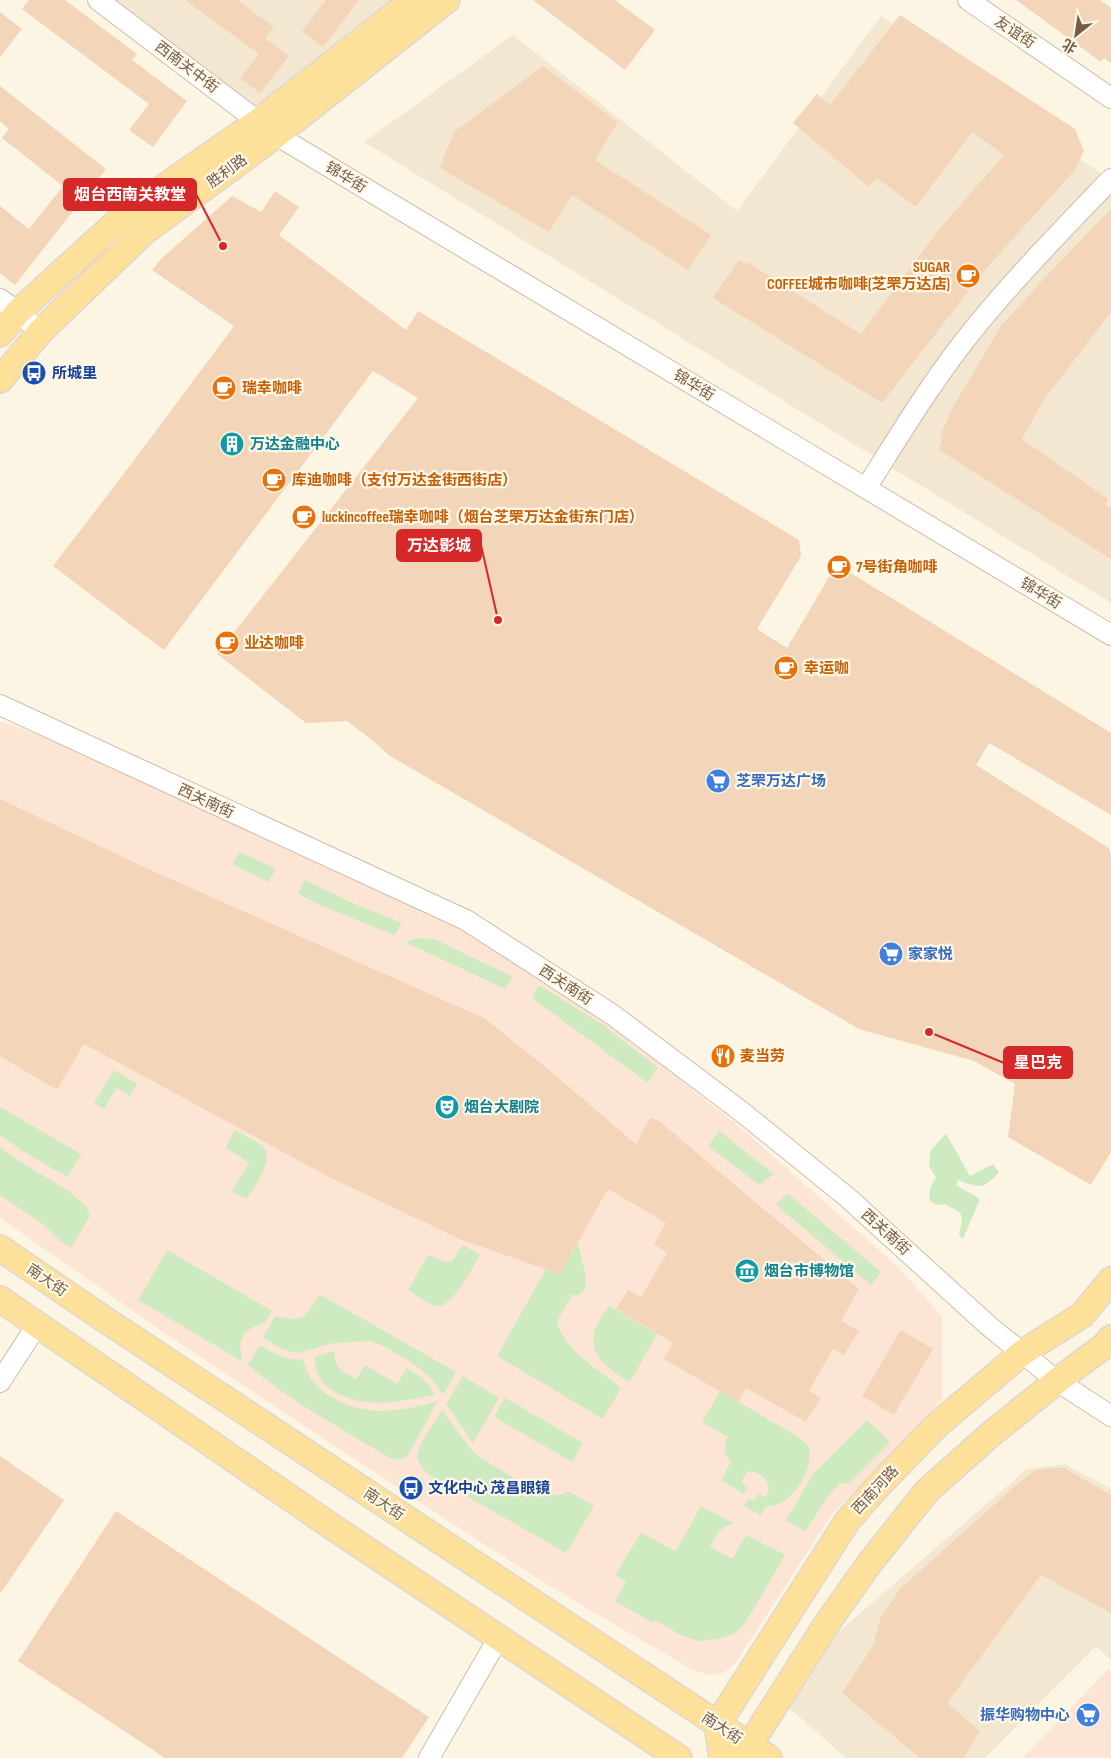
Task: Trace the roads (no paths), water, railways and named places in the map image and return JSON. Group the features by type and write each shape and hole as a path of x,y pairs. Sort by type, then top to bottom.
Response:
{"main road":[{"name":"胜利路","path":"0,380 40,332 144,232 267,128 413,0"},
{"name":"胜利路","path":"0,334 9,305 128,212 267,128 447,0"},
{"name":"南大街","path":"0,1248 101,1317 717,1725 754,1754"},
{"name":"西南河路","path":"717,1725 848,1520 936,1426 1022,1353 1082,1315 1111,1280"},
{"path":"0,1299 334,1528 679,1758"},
{"path":"754,1754 828,1622 927,1491 991,1434 1104,1346 1111,1338"},
{"path":"717,1725 722,1758"}],"street":[{"name":"西南关中街","path":"98,0 267,128"},
{"name":"友谊街","path":"968,0 1111,98"},
{"name":"锦华街","path":"267,128 1111,635"},
{"path":"866,488 938,376 976,325 1037,256 1111,179"},
{"path":"9,305 40,332"},
{"name":"西关南街","path":"0,705 466,920 613,1015 742,1112 847,1197 990,1327 1057,1381 1111,1416"},
{"path":"0,1382 38,1325"},
{"path":"429,1758 499,1637"}],"place":[{"name":"烟台西南关教堂","path":"223,246"},
{"name":"SUGAR COFFEE城市咖啡(芝罘万达店)","path":"968,276"},
{"name":"所城里","path":"34,373"},
{"name":"瑞幸咖啡","path":"224,388"},
{"name":"万达金融中心","path":"232,444"},
{"name":"库迪咖啡（支付万达金街西街店）","path":"274,480"},
{"name":"luckincoffee瑞幸咖啡（烟台芝罘万达金街东门店）","path":"304,517"},
{"name":"7号街角咖啡","path":"839,567"},
{"name":"万达影城","path":"498,620"},
{"name":"业达咖啡","path":"227,643"},
{"name":"幸运咖","path":"786,668"},
{"name":"芝罘万达广场","path":"718,781"},
{"name":"家家悦","path":"891,954"},
{"name":"星巴克","path":"929,1032"},
{"name":"麦当劳","path":"723,1056"},
{"name":"烟台大剧院","path":"447,1107"},
{"name":"烟台市博物馆","path":"747,1271"},
{"name":"文化中心 茂昌眼镜","path":"411,1488"},
{"name":"振华购物中心","path":"1088,1715"}]}
